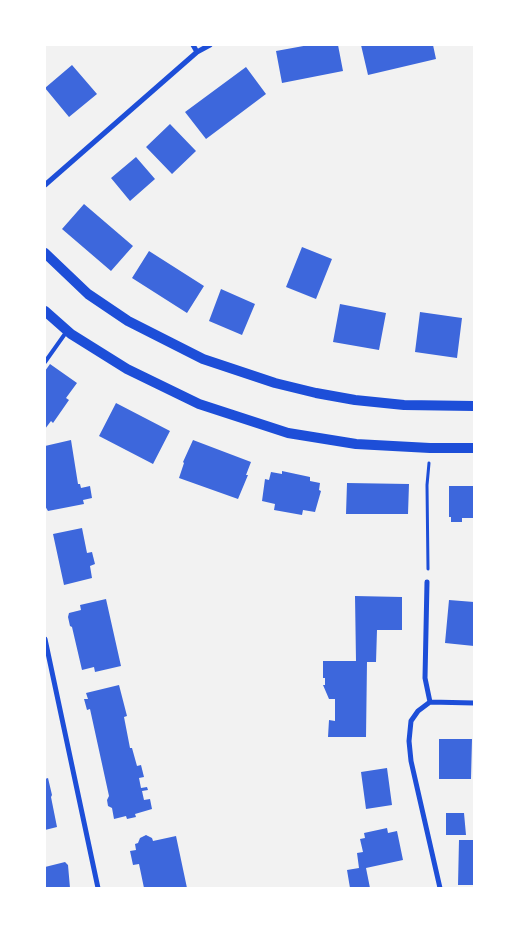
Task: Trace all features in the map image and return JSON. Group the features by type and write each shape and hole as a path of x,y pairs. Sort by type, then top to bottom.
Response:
{"main road":[{"path":"45,253 88,294 128,321 203,359 275,383 355,400 404,405 474,406"},
{"path":"45,311 67,331 127,368 199,404 288,433 356,444 474,448"}],"street":[{"path":"192,45 197,52"},
{"path":"45,185 197,52 210,45"},
{"path":"428,582 425,678 430,702"},
{"path":"45,640 98,888"},
{"path":"440,888 411,761 408,741 411,720 418,711 430,702 474,703"}],"lane":[{"path":"45,362 67,331"}],"path":[{"path":"428,582 427,484 430,448"}],"building":[{"path":"309,45 338,45 343,71 282,83 276,51"},
{"path":"361,45 433,45 436,59 368,75"},
{"path":"72,65 97,94 69,117 45,88"},
{"path":"246,67 266,94 206,139 185,112"},
{"path":"170,124 196,151 172,174 146,147"},
{"path":"136,157 155,179 130,201 111,178"},
{"path":"84,204 133,246 111,271 62,229"},
{"path":"302,247 332,259 316,299 286,287"},
{"path":"149,251 204,286 187,313 132,278"},
{"path":"221,289 255,304 242,335 209,321"},
{"path":"340,304 386,313 379,350 333,342"},
{"path":"420,312 462,318 457,358 415,352"},
{"path":"50,364 77,383 66,398 69,400 53,423 51,421 45,429 45,371"},
{"path":"116,403 170,431 153,464 99,436"},
{"path":"71,440 78,484 80,484 81,488 90,486 92,498 83,500 84,504 48,511 45,506 45,446"},
{"path":"193,440 251,462 238,499 179,478 183,462"},
{"path":"282,471 310,477 310,481 320,483 319,490 321,491 315,512 303,510 302,515 274,510 275,504 262,501 265,479 269,480 271,472 282,474"},
{"path":"347,483 409,484 408,514 346,514"},
{"path":"449,486 474,486 474,518 462,518 462,522 451,522 451,517 449,517"},
{"path":"82,528 87,553 92,552 95,564 90,566 92,578 64,585 53,534"},
{"path":"355,596 402,597 402,630 377,630 376,662 367,662 366,737 328,737 329,720 335,721 335,699 329,699 323,685 325,685 325,678 323,678 323,661 356,661"},
{"path":"106,599 121,666 95,672 94,667 82,670 72,627 70,626 69,613 81,610 80,605"},
{"path":"449,600 474,602 474,646 445,643"},
{"path":"119,685 127,716 124,717 130,748 132,748 137,766 141,765 144,777 139,778 141,788 147,787 148,790 142,791 144,800 150,799 152,809 135,814 136,817 127,819 126,816 114,819 112,808 108,806 107,800 109,796 90,709 87,710 84,699 88,699 86,693"},
{"path":"439,739 472,739 471,779 439,779"},
{"path":"387,768 392,805 366,809 361,772"},
{"path":"48,778 57,827 45,830 45,779"},
{"path":"446,813 464,813 466,835 446,835"},
{"path":"387,828 388,833 397,831 403,860 366,868 370,888 350,888 347,870 359,868 357,853 363,852 360,839 365,838 364,833"},
{"path":"146,835 152,838 153,841 176,836 187,888 144,888 139,864 133,865 130,851 136,850 135,844"},
{"path":"459,840 474,840 474,885 458,885"},
{"path":"65,862 68,865 70,888 45,888 45,867"}]}
